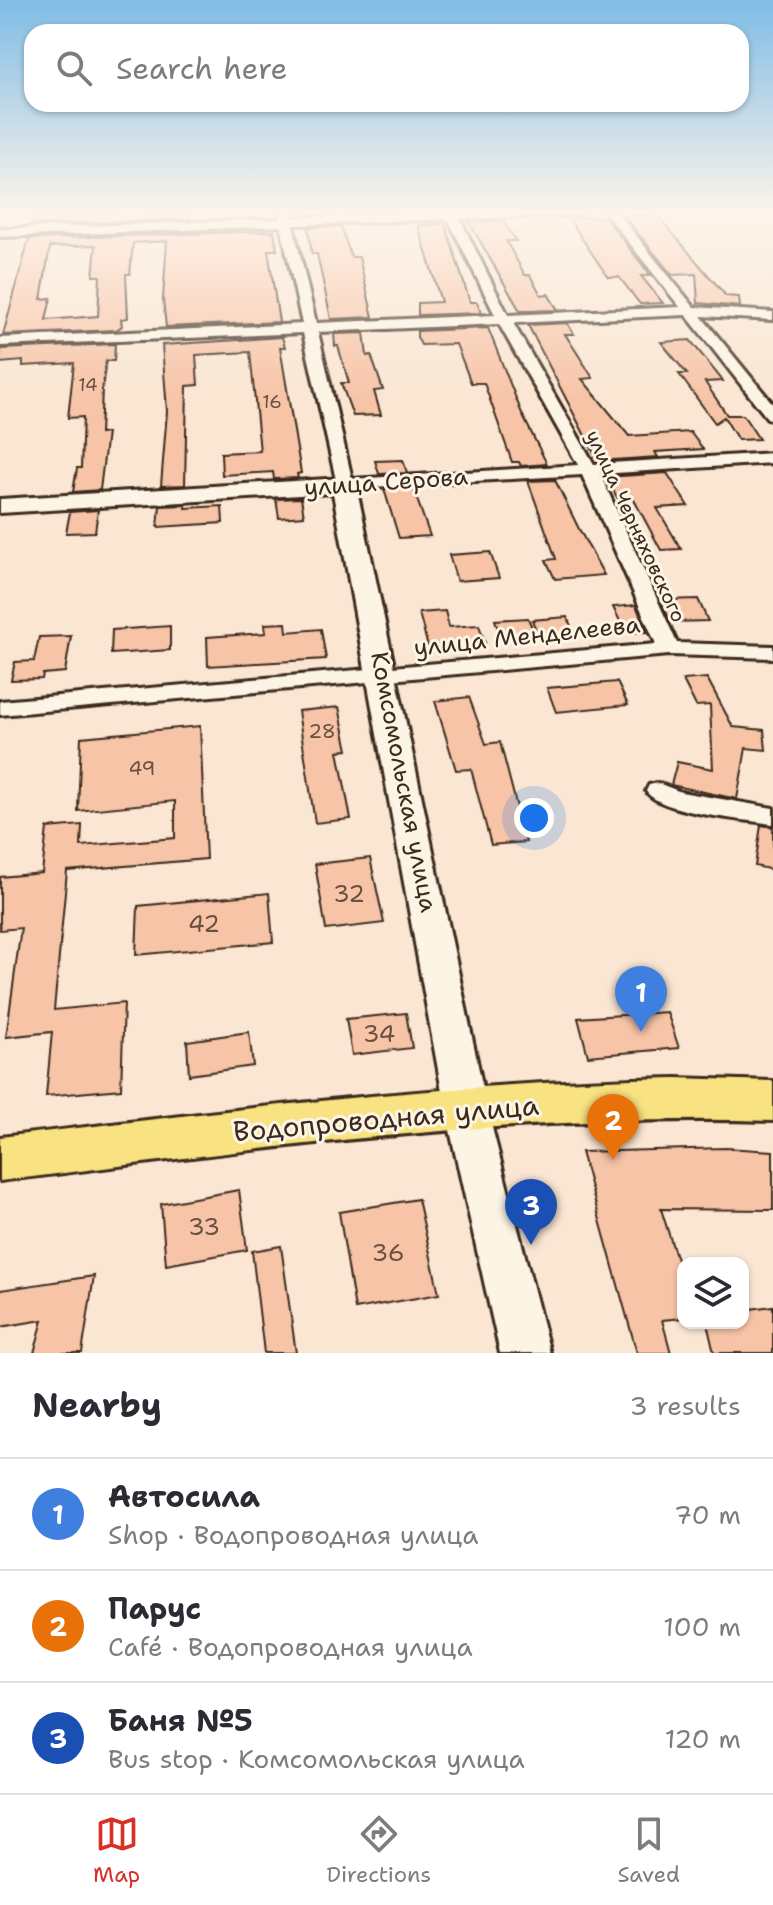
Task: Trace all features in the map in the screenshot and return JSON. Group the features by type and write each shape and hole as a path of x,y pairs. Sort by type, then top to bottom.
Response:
{"main road":[{"name":"улица Серова","path":"0,506 344,485"},
{"name":"Комсомольская улица","path":"344,485 466,1108 525,1353"},
{"name":"Водопроводная улица","path":"0,1159 466,1108 686,1097 773,1101"}],"street":[{"name":"Комсомольская улица","path":"298,274 344,485"},
{"name":"улица Черняховского","path":"481,274 588,468 669,649"},
{"path":"659,274 772,414"},
{"path":"0,342 688,311 773,316"},
{"name":"улица Серова","path":"344,485 773,458"},
{"name":"улица Менделеева","path":"0,708 384,677 669,649 773,652"},
{"path":"658,791 676,799 773,816"}],"building":[{"path":"19,274 45,274 41,299 51,298 46,320 98,316 100,276 93,274 126,274 128,318 121,319 122,326 116,330 3,335"},
{"path":"165,274 272,274 279,322 166,327"},
{"path":"321,274 363,274 373,317 331,319"},
{"path":"433,274 461,274 470,302 477,302 481,313 418,315 418,303 441,302"},
{"path":"499,274 530,275 541,295 548,294 558,310 520,311"},
{"path":"606,274 650,274 641,276 663,303 640,304 619,277"},
{"path":"696,274 707,274 726,296 739,297 740,307 698,303"},
{"path":"567,323 574,334 565,334 593,378 582,379 629,436 690,432 703,449 655,452 658,457 598,461 528,325"},
{"path":"488,328 523,416 547,464 521,466 519,462 512,462 484,383 471,383 456,344 421,345 417,337 417,331"},
{"path":"364,333 367,356 371,355 383,390 374,391 381,415 353,416 341,383 349,383 338,346 335,346 334,334"},
{"path":"282,337 285,347 280,347 301,473 297,474 298,478 274,479 273,472 222,475 221,453 260,451 250,352 196,355 198,385 187,386 185,485 161,486 167,411 162,345"},
{"path":"690,340 723,381 705,382 727,415 743,415 759,439 738,440 724,417 715,423 679,374 687,374 661,342"},
{"path":"115,344 114,361 106,361 102,389 100,434 107,433 100,490 73,492 77,468 81,468 83,417 68,418 74,363 23,366 23,361 0,363 1,349"},
{"path":"403,460 407,473 379,474 375,461"},
{"path":"667,473 688,506 657,508 681,549 661,550 633,498 618,499 606,477"},
{"path":"555,480 604,575 555,579 546,560 556,559 528,481"},
{"path":"413,488 430,536 399,538 384,489"},
{"path":"301,498 304,516 279,518 276,499"},
{"path":"186,505 186,508 222,506 223,523 158,527 160,506"},
{"path":"98,510 95,532 66,533 70,512"},
{"path":"490,552 499,578 457,581 449,555"},
{"path":"698,599 708,621 671,622 662,604 663,600"},
{"path":"636,605 647,632 626,633 613,607"},
{"path":"445,611 449,627 479,625 485,643 428,647 419,613"},
{"path":"567,617 576,637 540,640 532,620"},
{"path":"528,618 535,635 501,638 495,620"},
{"path":"286,623 287,632 321,629 326,659 208,666 207,637 266,633 265,624"},
{"path":"170,626 170,650 111,654 112,630"},
{"path":"71,636 65,672 43,674 42,679 11,680 15,662 34,661 39,637"},
{"path":"707,678 733,727 764,730 766,750 746,748 737,799 671,785 677,762 713,769 710,705 696,706 683,680"},
{"path":"617,682 628,705 556,712 547,688"},
{"path":"469,697 486,744 500,742 526,842 491,845 471,769 456,770 435,701"},
{"path":"339,707 348,750 338,751 351,819 315,823 298,711"},
{"path":"200,726 206,859 67,871 54,1010 124,1003 121,1089 46,1096 52,1032 6,1037 21,928 0,930 0,877 42,873 47,828 82,825 81,846 175,838 175,801 78,811 81,737"},
{"path":"761,825 773,827 773,870 755,866"},
{"path":"370,858 384,923 326,930 315,864"},
{"path":"269,893 273,942 136,955 138,906"},
{"path":"667,1012 679,1048 588,1056 578,1018"},
{"path":"406,1013 412,1048 352,1055 346,1019"},
{"path":"249,1032 253,1066 189,1075 187,1041"},
{"path":"726,1148 773,1151 773,1210 661,1209 677,1260 677,1319 662,1320 671,1353 637,1353 581,1152"},
{"path":"239,1190 247,1250 166,1265 161,1204"},
{"path":"418,1199 439,1294 355,1309 339,1212"},
{"path":"281,1246 296,1353 264,1353 252,1251"},
{"path":"94,1276 82,1353 34,1353 43,1320 0,1327 0,1290"},
{"path":"773,1306 773,1353 714,1353 708,1329 749,1329 749,1309"}],"place":[{"name":"Автосила","path":"641,1032"},
{"name":"Парус","path":"613,1160"},
{"name":"Баня №5","path":"531,1245"}]}
